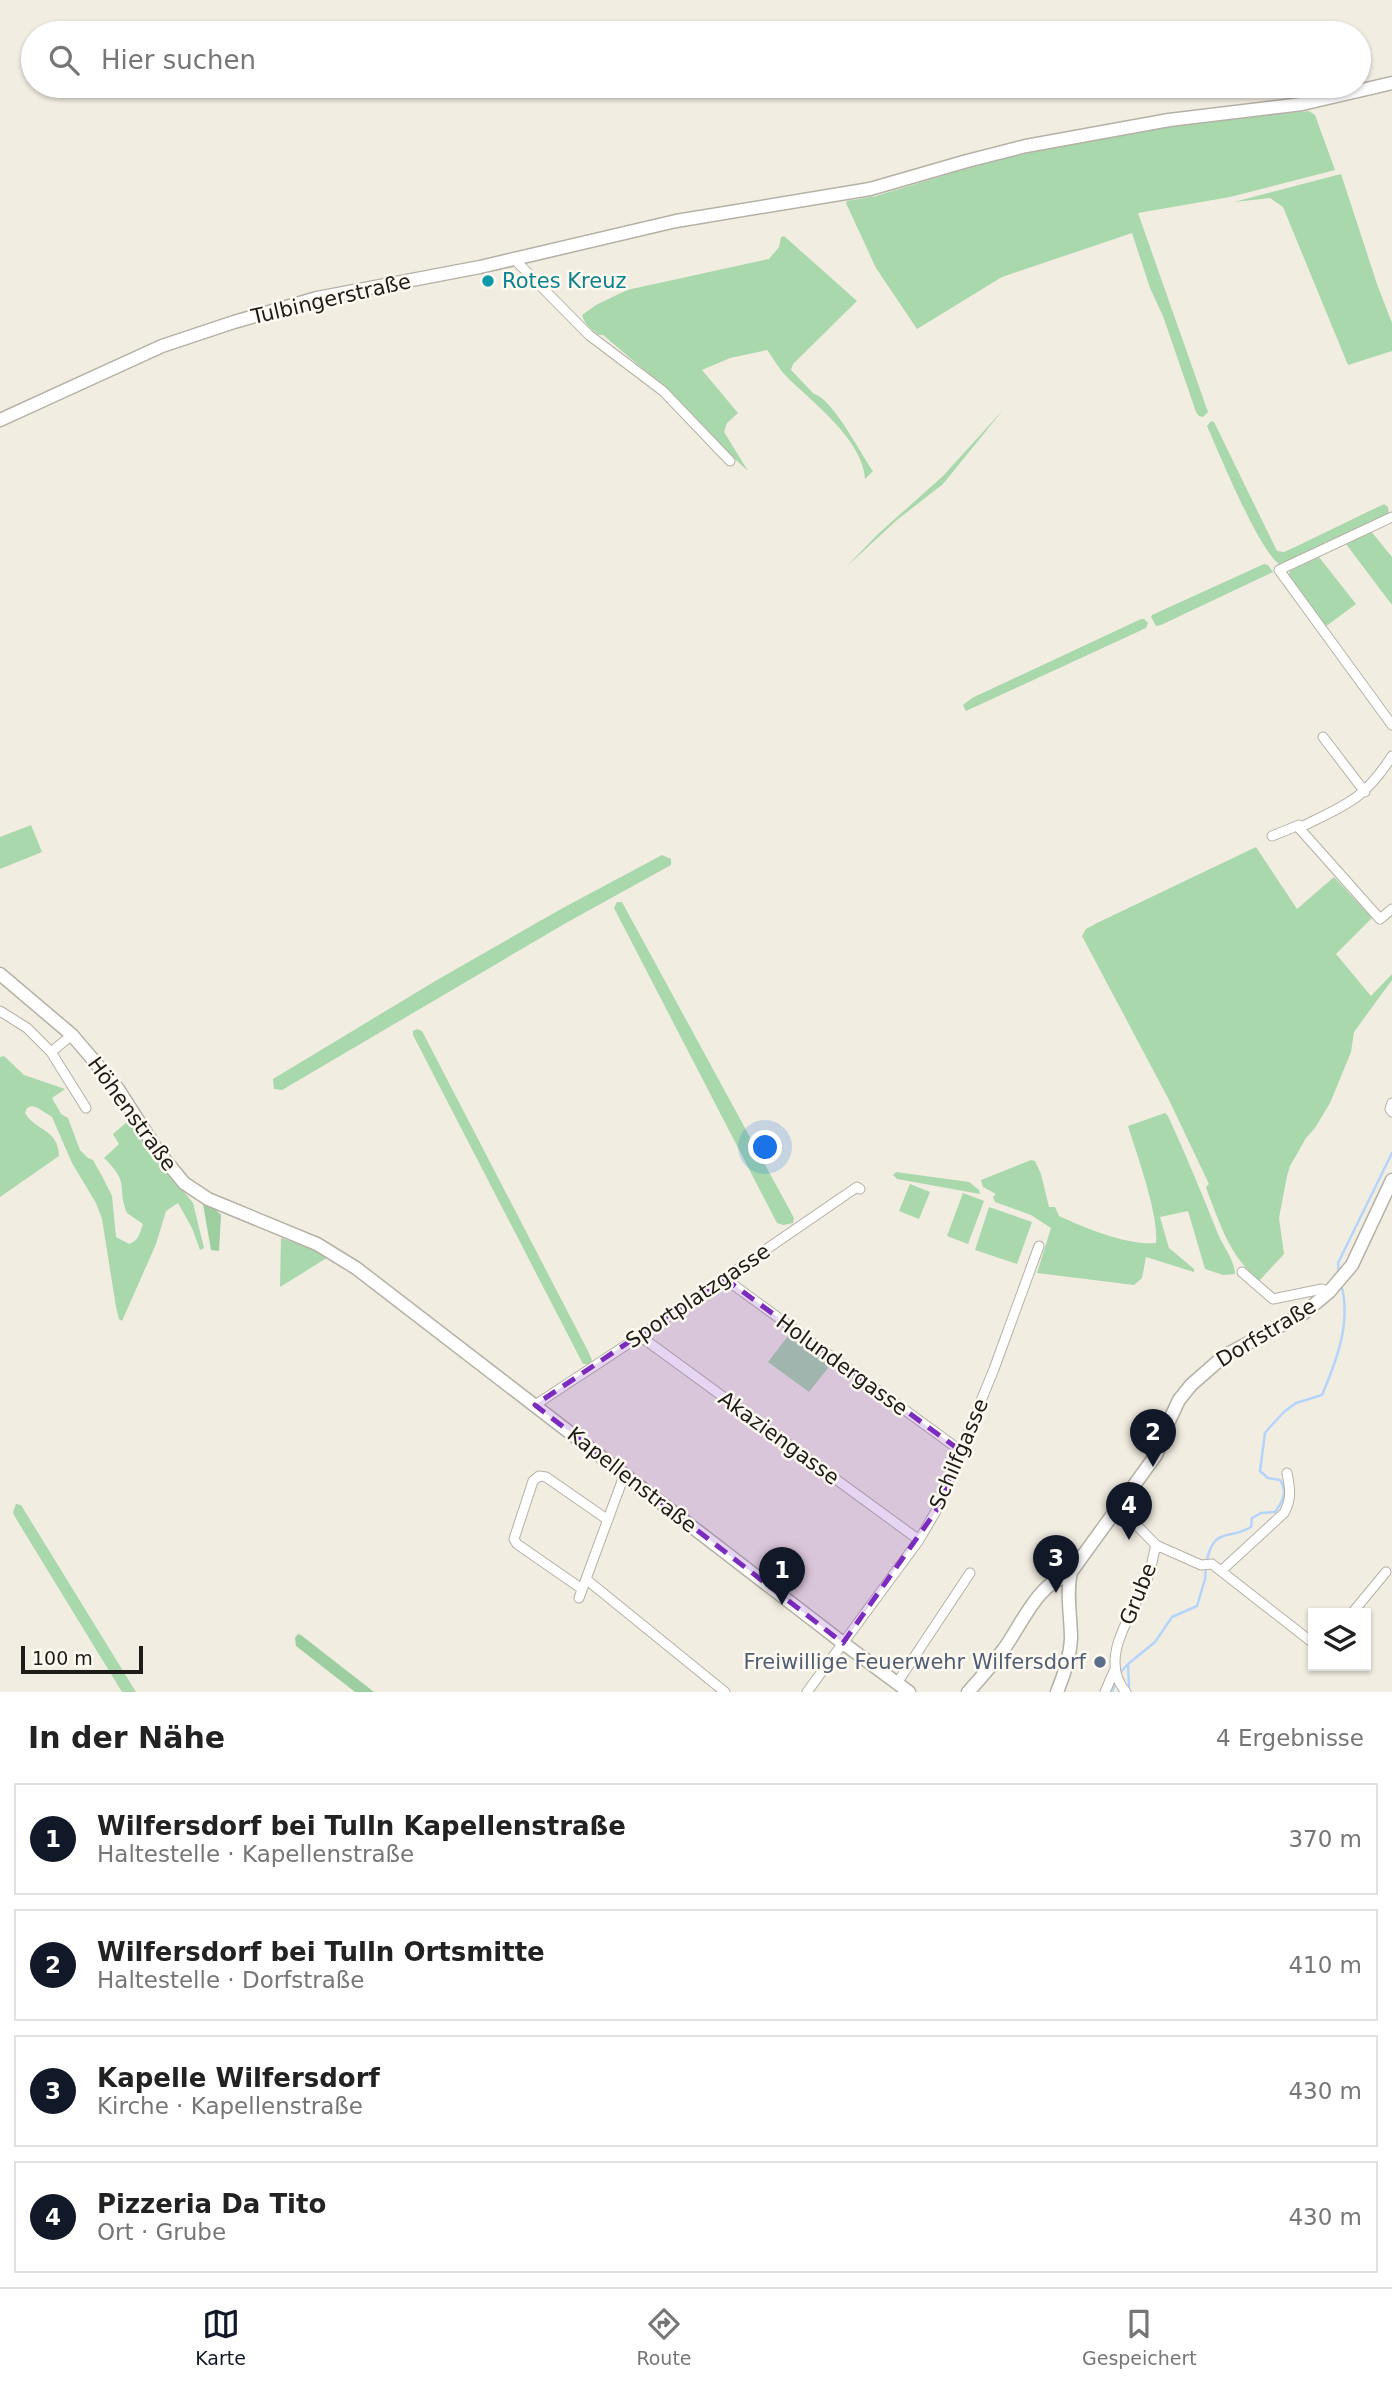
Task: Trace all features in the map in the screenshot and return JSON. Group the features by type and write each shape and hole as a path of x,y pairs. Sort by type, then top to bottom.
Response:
{"street":[{"name":"Tulbingerstraße","path":"1371,88 1392,83"},
{"name":"Tulbingerstraße","path":"0,420 130,359 226,324 317,298 480,267 676,221 870,189 993,154 1052,141 1168,120 1302,104 1328,98"},
{"path":"513,258 589,335 663,390 730,461"},
{"path":"1392,517 1279,570 1392,725"},
{"path":"1324,737 1365,792"},
{"path":"1299,828 1356,799 1377,780 1392,756"},
{"path":"1272,836 1299,825 1380,919 1392,909"},
{"name":"Höhenstraße","path":"0,974 72,1035 118,1089 157,1150 184,1183 208,1199 317,1244 356,1268"},
{"path":"0,1011 27,1028 51,1052 86,1108"},
{"path":"51,1052 72,1035"},
{"path":"1392,1102 1392,1112"},
{"path":"1242,1272 1273,1299 1322,1289 1341,1279 1392,1180"},
{"name":"Sportplatzgasse","path":"535,1405 857,1187 860,1189"},
{"name":"Schilfgasse","path":"807,1692 919,1540 936,1511 994,1369 1039,1246"},
{"name":"Kapellenstraße","path":"356,1268 909,1692"},
{"name":"Holundergasse","path":"724,1278 961,1451"},
{"name":"Dorfstraße","path":"1070,1576 1073,1568 1156,1455 1179,1400 1206,1369 1224,1356 1304,1313 1341,1279"},
{"name":"Akaziengasse","path":"640,1336 919,1540"},
{"path":"583,1589 625,1473"},
{"path":"1221,1571 1289,1506 1291,1492 1287,1473"},
{"path":"607,1520 546,1477 539,1476 533,1481 514,1539 517,1544 725,1692"},
{"name":"Grube","path":"1105,1692 1115,1673 1120,1639 1149,1574 1156,1545 1118,1506"},
{"path":"1156,1545 1201,1565 1212,1564 1308,1639"},
{"path":"1356,1608 1386,1572"},
{"path":"897,1684 970,1573"},
{"path":"968,1692 1003,1651 1032,1604 1056,1581 1070,1576 1070,1648 1065,1674 1057,1692"},
{"path":"1115,1673 1124,1691"}],"highlighted area":[{"path":"724,1278 961,1451 936,1511 843,1643 535,1405"}],"green space":[{"path":"1309,111 1315,115 1335,170 1230,197 1138,213 1208,412 1203,417 1196,412 1132,233 1002,277 917,329 876,268 846,203 988,162 1051,148 1196,122"},
{"path":"1341,174 1392,323 1392,351 1348,365 1283,207 1270,198 1234,202"},
{"path":"784,236 857,301 793,364 791,370 829,405 846,428 873,471 865,479 856,450 847,437 784,374 767,350 730,358 702,370 738,413 727,423 724,432 748,471 662,385 603,335 591,329 582,315 627,290 769,259"},
{"path":"1003,410 943,484 897,520 846,567 878,534 943,476"},
{"path":"1211,421 1214,422 1277,551 1284,552 1384,504 1388,507 1389,515 1280,565 1261,541 1240,500 1207,426"},
{"path":"1370,530 1392,557 1392,605 1346,544"},
{"path":"1319,557 1356,604 1325,627 1288,576 1290,571"},
{"path":"1264,564 1273,572 1161,625 1156,626 1151,617 1152,615"},
{"path":"1141,619 1148,623 1146,628 966,711 963,705 972,698"},
{"path":"31,825 42,852 0,869 0,837"},
{"path":"1256,847 1297,909 1334,877 1372,918 1336,954 1371,996 1392,974 1392,980 1354,1032 1351,1052 1330,1103 1290,1166 1279,1218 1284,1254 1259,1281 1233,1251 1206,1187 1209,1184 1169,1100 1082,936 1086,929 1097,923"},
{"path":"662,855 671,859 671,865 566,923 282,1090 274,1089 273,1079 437,980"},
{"path":"617,902 622,902 794,1218 793,1223 777,1223 614,908"},
{"path":"413,1031 422,1031 588,1351 592,1360 589,1364 583,1364 413,1035"},
{"path":"4,1056 24,1075 65,1089 52,1098 61,1114 68,1118 80,1150 93,1160 112,1196 116,1237 132,1243 139,1236 143,1224 127,1213 120,1180 104,1158 119,1144 113,1134 128,1121 193,1203 204,1248 200,1250 178,1203 166,1211 156,1244 122,1321 116,1307 102,1219 96,1203 72,1163 52,1117 38,1108 32,1106 27,1108 25,1113 55,1140 59,1156 0,1197 0,1057"},
{"path":"1165,1113 1231,1259 1235,1274 1223,1275 1205,1269 1188,1211 1160,1217 1169,1248 1194,1269 1194,1272 1146,1257 1142,1278 1134,1285 1037,1273 1051,1228 1031,1215 995,1202 993,1197 996,1194 983,1187 981,1180 1031,1160 1035,1161 1049,1207 1055,1207 1059,1216 1120,1239 1156,1243 1151,1201 1128,1126"},
{"path":"896,1172 969,1182 980,1194 897,1179 893,1175"},
{"path":"910,1184 930,1192 919,1219 899,1211"},
{"path":"963,1193 984,1201 968,1244 947,1236"},
{"path":"203,1204 213,1207 221,1215 219,1251 211,1250"},
{"path":"989,1207 1032,1222 1017,1264 975,1250"},
{"path":"281,1238 321,1251 330,1256 280,1287"},
{"path":"791,1332 832,1363 809,1392 768,1362"},
{"path":"16,1504 21,1505 136,1692 122,1692 15,1517 13,1512"},
{"path":"298,1634 374,1692 355,1692 296,1646 295,1638"}],"waterway":[{"path":"1339,1275 1338,1263 1392,1153"},
{"path":"1207,1560 1214,1542 1251,1527 1252,1518 1261,1513 1275,1512 1282,1500 1284,1489 1280,1480 1268,1478 1260,1471 1265,1433 1296,1403 1322,1395 1344,1327 1341,1284"},
{"path":"1120,1673 1155,1642 1172,1617 1197,1606 1206,1567"},
{"path":"1128,1665 1129,1686"},
{"path":"1112,1692 1116,1682"}],"place":[{"name":"Rotes Kreuz","path":"488,281"},
{"name":"Wilfersdorf bei Tulln Ortsmitte","path":"1153,1467"},
{"name":"Pizzeria Da Tito","path":"1129,1540"},
{"name":"Kapelle Wilfersdorf","path":"1056,1593"},
{"name":"Wilfersdorf bei Tulln Kapellenstraße","path":"782,1605"},
{"name":"Freiwillige Feuerwehr Wilfersdorf","path":"1100,1662"}]}
